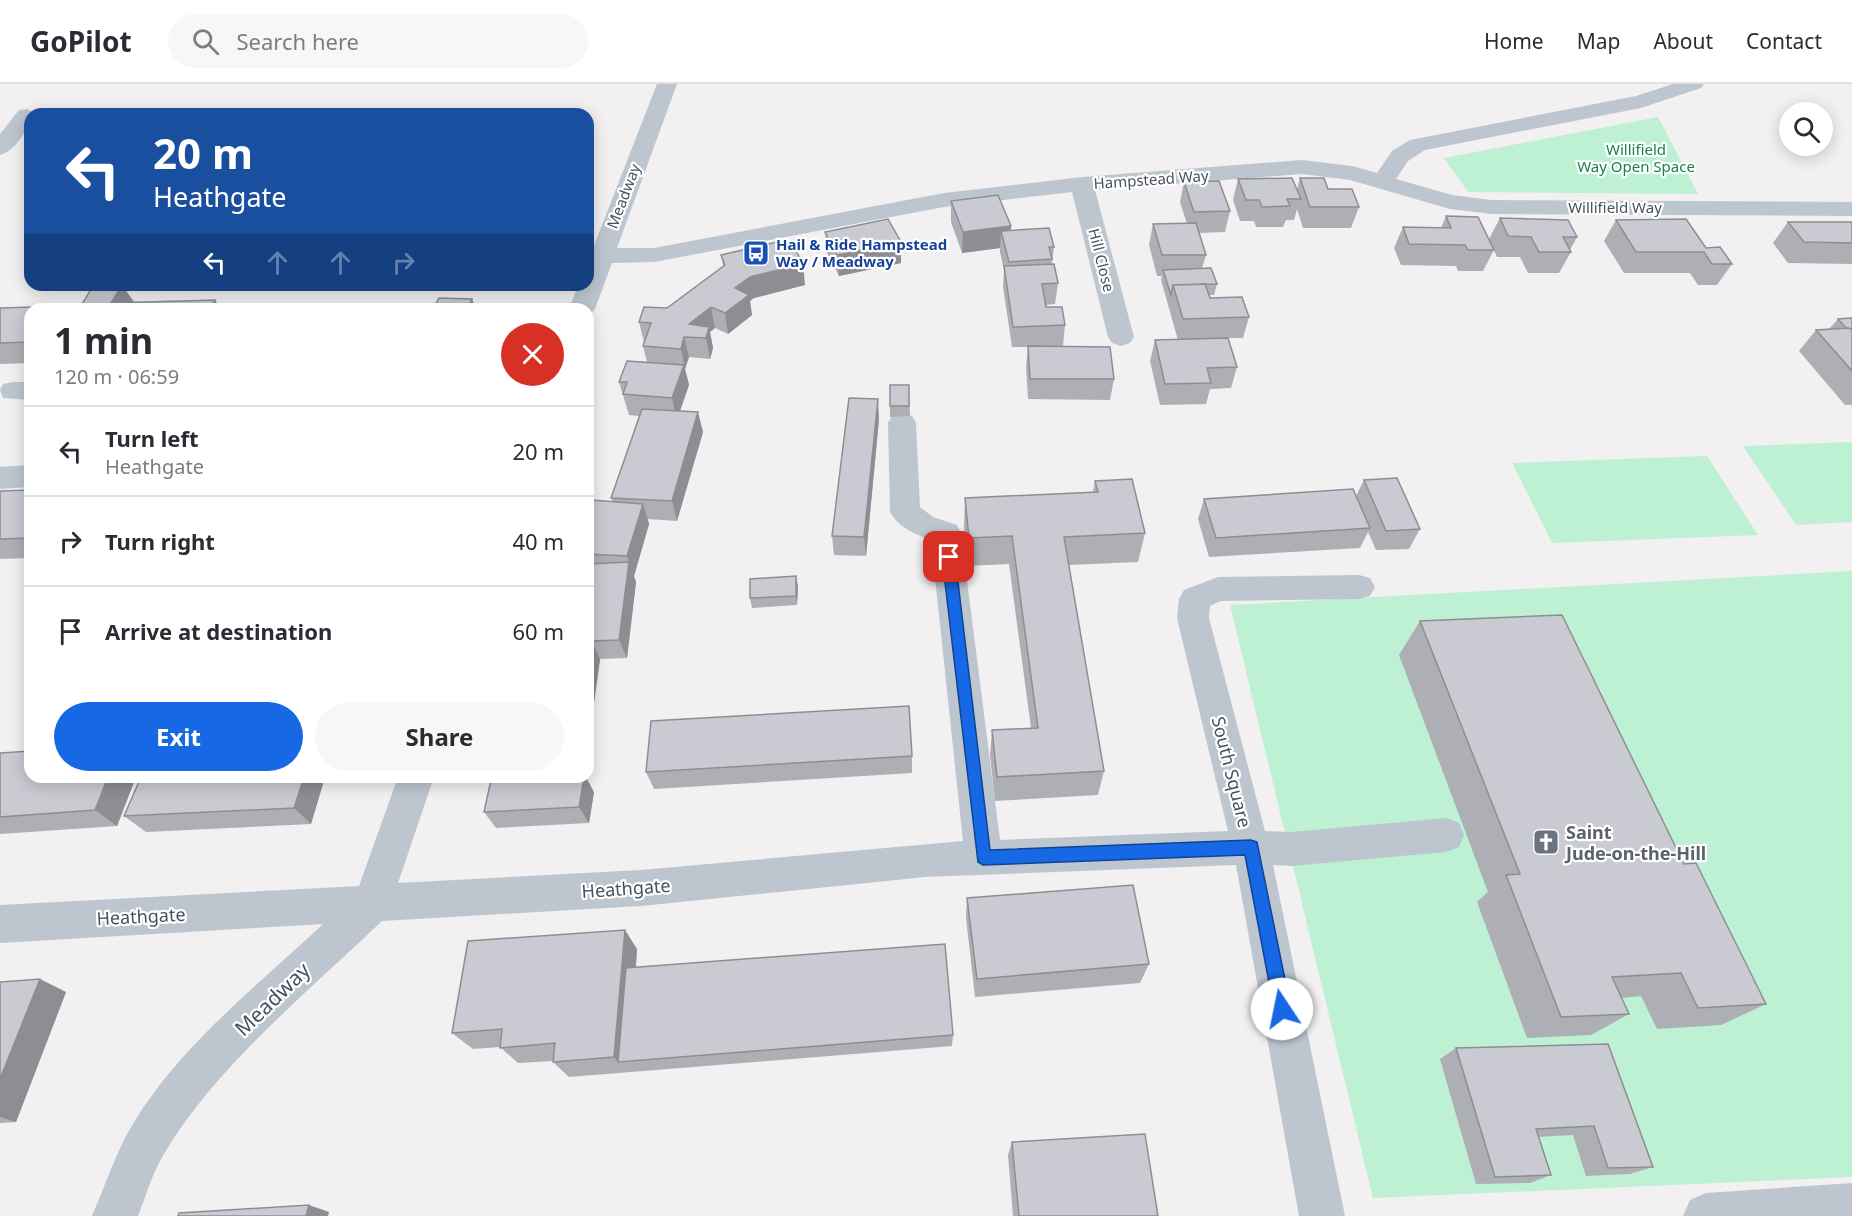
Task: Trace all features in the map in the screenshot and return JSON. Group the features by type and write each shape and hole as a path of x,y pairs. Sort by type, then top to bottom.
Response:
{"street":[{"name":"Meadway","path":"594,257 667,84"},
{"path":"1382,182 1400,156 1418,145 1641,102 1694,84"},
{"path":"0,114 24,115"},
{"path":"0,148 24,120"},
{"name":"Hampstead Way","path":"594,257 654,255 944,200 1082,184 1302,167 1328,168 1382,182"},
{"name":"Willifield Way","path":"1382,182 1450,202 1491,207 1852,209"},
{"name":"Hill Close","path":"1082,184 1122,337"},
{"path":"902,423 905,512 922,525 946,533 983,857"},
{"path":"0,478 24,476"},
{"name":"South Square","path":"1322,1216 1251,848 1193,618 1195,599 1218,589 1359,587"},
{"name":"Meadway","path":"115,1216 140,1155 171,1106 216,1052 370,904 414,783"},
{"name":"Heathgate","path":"0,924 641,888 924,860 1251,848 1291,849 1446,835"},
{"path":"1708,1216 1852,1205"}],"green space":[{"name":"Willifield Way Open Space","path":"1658,117 1698,194 1468,192 1444,158"},
{"path":"1852,442 1852,522 1796,525 1743,446"},
{"path":"1707,456 1758,535 1552,543 1512,463"},
{"path":"1852,571 1852,1177 1373,1198 1230,605"}],"building":[{"path":"1292,178 1301,199 1287,199 1290,206 1262,207 1259,200 1246,200 1238,179"},
{"path":"1300,178 1324,178 1328,189 1352,189 1359,207 1310,207"},
{"path":"1219,181 1230,211 1194,212 1184,182"},
{"path":"998,195 1011,226 963,232 951,201"},
{"path":"1446,216 1478,217 1494,250 1468,250 1465,245 1409,244 1403,227 1451,228"},
{"path":"1500,218 1568,220 1577,237 1563,237 1571,252 1539,252 1531,237 1508,236"},
{"path":"888,219 901,242 837,255 825,232"},
{"path":"1686,219 1706,248 1720,247 1732,264 1712,264 1704,252 1636,252 1616,220"},
{"path":"1788,222 1852,222 1852,243 1804,242"},
{"path":"1196,223 1206,255 1162,255 1153,224"},
{"path":"1049,228 1054,247 1049,247 1052,259 1009,262 1001,231"},
{"path":"781,241 784,247 793,245 803,264 750,277 735,288 749,295 725,313 711,307 689,324 709,327 706,338 684,337 681,349 643,346 651,323 639,322 644,307 667,308 725,265 721,255 747,249 749,255 763,252 759,246"},
{"path":"1054,264 1058,283 1042,284 1046,307 1062,307 1065,325 1013,327 1004,266"},
{"path":"1211,268 1217,284 1173,285 1171,295 1163,270"},
{"path":"1205,284 1210,298 1242,297 1249,317 1183,319 1173,285"},
{"path":"90,291 118,291 111,303 83,303"},
{"path":"439,298 472,299 470,303 436,303"},
{"path":"215,300 213,303 111,303"},
{"path":"24,307 24,342 0,343 0,308"},
{"path":"1852,318 1852,330 1846,328 1838,319"},
{"path":"1849,328 1852,330 1852,371 1816,330"},
{"path":"1228,338 1237,367 1207,368 1211,383 1165,384 1155,340"},
{"path":"1028,346 1110,347 1114,379 1030,379"},
{"path":"627,361 684,365 672,398 623,394 627,382 619,382"},
{"path":"890,385 909,385 909,406 890,406"},
{"path":"849,398 878,399 864,537 832,536"},
{"path":"642,409 698,412 672,501 611,498"},
{"path":"1397,478 1420,529 1386,531 1364,480"},
{"path":"1132,479 1145,533 1064,537 1104,771 997,777 992,730 1038,728 1012,536 969,538 965,498 1098,492 1095,481"},
{"path":"1353,489 1370,528 1216,538 1204,499"},
{"path":"24,490 24,538 0,539 0,491"},
{"path":"594,500 643,504 627,556 594,554"},
{"path":"629,562 619,640 594,641 594,564"},
{"path":"796,576 796,596 750,598 750,579"},
{"name":"Saint Jude-on-the-Hill","path":"1562,615 1684,864 1696,863 1766,1004 1698,1008 1681,973 1612,977 1629,1014 1561,1017 1506,875 1520,874 1420,621"},
{"path":"909,706 912,756 646,772 651,721"},
{"path":"24,751 24,783 106,783 95,810 0,817 0,753"},
{"path":"138,783 302,783 294,808 124,816"},
{"path":"490,783 583,783 579,807 484,812"},
{"path":"1133,885 1149,964 977,979 967,898"},
{"path":"625,930 614,1057 553,1062 555,1043 500,1048 502,1029 452,1033 468,941"},
{"path":"945,944 953,1035 618,1062 626,968"},
{"path":"40,979 0,1079 0,982"},
{"path":"1608,1044 1653,1167 1608,1168 1594,1126 1536,1129 1551,1175 1495,1177 1456,1048"},
{"path":"1145,1134 1158,1216 1019,1216 1012,1142"},
{"path":"309,1205 306,1216 178,1216 179,1213"}],"place":[{"name":"Hail & Ride Hampstead Way / Meadway","path":"756,253"},
{"name":"Saint Jude-on-the-Hill","path":"1546,842"}],"route":[{"path":"949,557 983,857 1251,848 1282,1009"}]}
